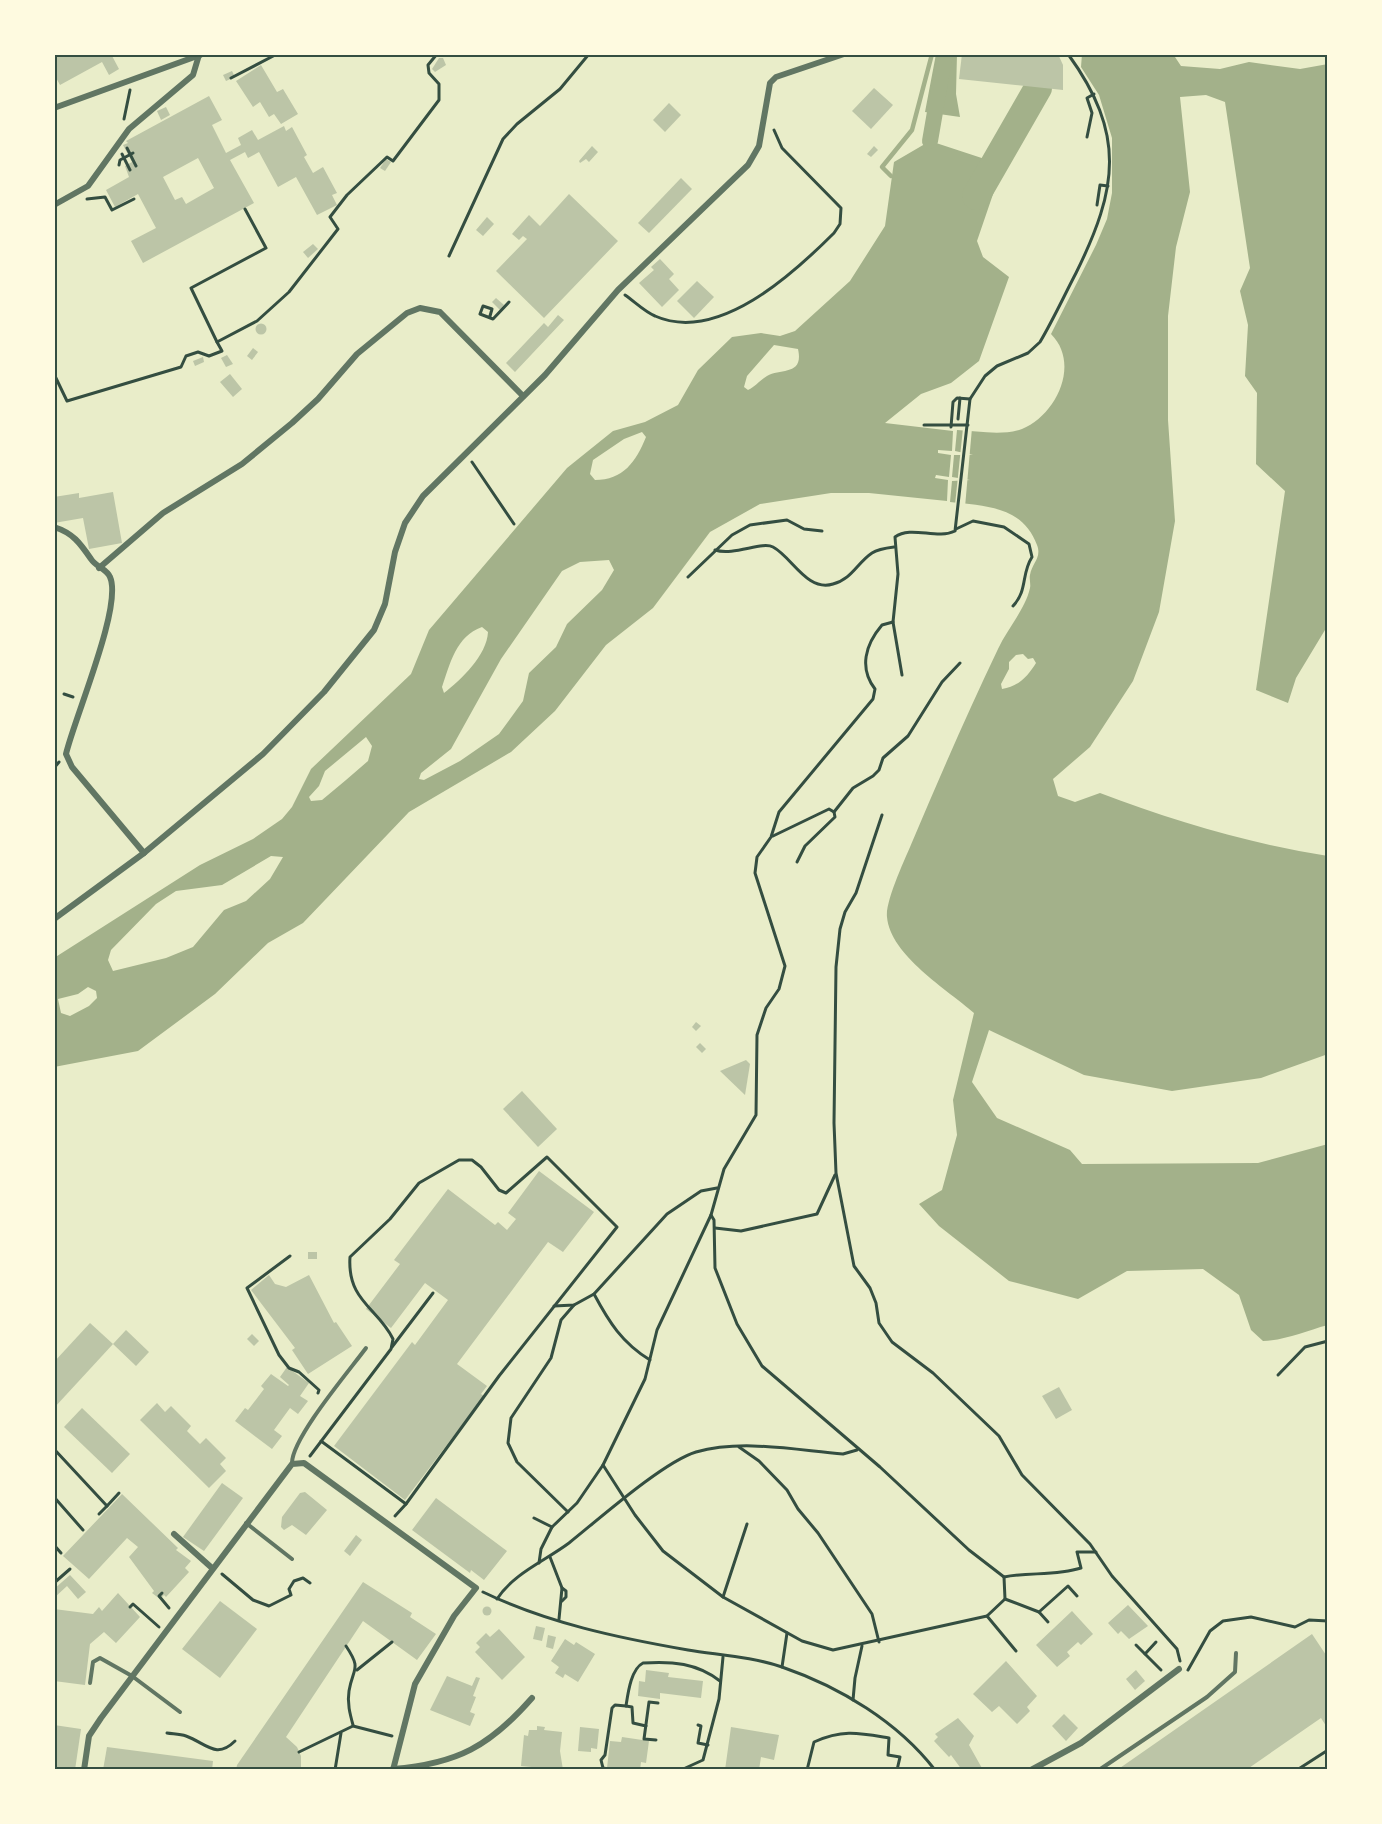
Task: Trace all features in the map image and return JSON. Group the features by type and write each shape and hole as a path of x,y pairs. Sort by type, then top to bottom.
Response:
{"street":[{"path":"54,108 130,82 201,54"},
{"path":"54,205 88,186 122,137 193,75 201,54"},
{"path":"54,919 144,853 263,754 324,692 374,630 385,604 395,552 405,523 423,496 523,396 618,290 748,165 759,146 770,82 776,77 844,54"},
{"path":"99,568 164,513 242,464 285,430 318,399 357,354 407,313 431,308 440,312 523,396"},
{"path":"54,527 68,531 78,540 99,568 110,575 112,585 105,629 66,754 72,767 144,853"},
{"path":"84,1770 89,1736 292,1464 304,1463 476,1588 454,1616 415,1684 393,1769 422,1767 447,1761 485,1743 507,1727 532,1698"},
{"path":"174,1534 213,1568"},
{"path":"1031,1770 1081,1743 1179,1669"}],"lane":[{"path":"292,1464 292,1454 366,1348"},
{"path":"246,1523 292,1559"},
{"path":"1100,1770 1207,1697 1235,1672 1236,1653"},
{"path":"90,1683 93,1662 98,1658 132,1676 180,1712"}],"path":[{"path":"231,78 277,54"},
{"path":"217,342 257,321 289,292 338,229 330,217 347,195 387,157 393,161 439,100 438,84 429,73 428,64 437,54"},
{"path":"449,256 503,139 517,124 560,89 589,54"},
{"path":"956,529 970,399 981,381 997,366 1028,353 1040,342 1097,229 1108,186 1110,163 1104,118 1094,94 1068,54"},
{"path":"122,137 130,82"},
{"path":"1087,137 1092,113 1088,98 1094,94"},
{"path":"618,290 655,316 675,322 693,322 734,312 774,286 834,233 840,224 841,208 782,148 766,114"},
{"path":"126,146 136,166"},
{"path":"126,157 132,154"},
{"path":"1097,205 1100,185 1108,186"},
{"path":"82,200 105,197 112,210 134,199"},
{"path":"54,374 67,401 181,367 186,356 198,352 210,356 222,351 190,288 266,248 245,209"},
{"path":"490,315 493,318 509,302"},
{"path":"951,427 953,402 960,398 970,399"},
{"path":"958,419 960,398"},
{"path":"924,425 968,426"},
{"path":"466,453 514,524"},
{"path":"688,577 732,535 750,525 773,520 787,520 804,529 822,531"},
{"path":"902,675 893,622 898,574 894,547 895,537 899,534 945,536 973,521 1004,527 1029,544 1032,557 1024,574 1026,584 1023,593 1013,606"},
{"path":"715,550 744,551 763,544 773,547 814,582 831,585 849,578 870,554 894,547"},
{"path":"539,1563 541,1549 552,1527 568,1512 603,1465 645,1379 657,1330 667,1305 711,1215 717,1188 735,1145 756,1115 757,1035 766,1008 779,988 785,966 755,873 757,858 771,837 779,812 790,796 815,772 873,699 875,689 867,679 864,666 866,651 882,625 893,622"},
{"path":"797,862 805,846 831,823 835,817 834,812 853,788 873,776 879,770 883,758 908,736 942,682 960,663"},
{"path":"771,837 815,814 829,809 834,812"},
{"path":"882,815 856,893 845,912 840,929 835,1035 836,1173 854,1266 870,1288 876,1303 879,1323 892,1342 933,1373 999,1436 1022,1475 1096,1552 1112,1576 1177,1649 1180,1658 1179,1669 1185,1671 1191,1669 1210,1631 1223,1621 1251,1617 1295,1627 1309,1620 1328,1621"},
{"path":"387,1524 406,1504 553,1306 616,1227 547,1157 506,1193 499,1190 481,1167 472,1160 459,1160 419,1183 390,1219 350,1257 349,1269 362,1304 388,1329 393,1339 391,1349"},
{"path":"715,1228 741,1231 817,1214 836,1173"},
{"path":"568,1512 517,1462 508,1443 511,1419 551,1358 561,1320 574,1305 594,1294 667,1214 701,1191 717,1188"},
{"path":"603,1465 663,1551 723,1597 802,1641 833,1650 879,1642 987,1616 1005,1599 1004,1577 969,1550 880,1467 762,1366 737,1324 716,1268 715,1228 711,1215"},
{"path":"290,1256 247,1288 279,1355 289,1368 299,1372 319,1390 313,1409 315,1418"},
{"path":"304,1463 433,1293"},
{"path":"594,1294 614,1331 633,1350 650,1360"},
{"path":"553,1306 574,1305"},
{"path":"1278,1375 1305,1347 1328,1341"},
{"path":"321,1440 406,1504"},
{"path":"497,1599 508,1583 550,1557 625,1499 693,1453 738,1446 843,1454 857,1449"},
{"path":"738,1446 759,1461 787,1490 798,1509 831,1551 872,1614 879,1642"},
{"path":"54,1449 106,1506"},
{"path":"54,1456 58,1454"},
{"path":"99,1514 119,1493"},
{"path":"54,1497 83,1530"},
{"path":"534,1518 552,1527"},
{"path":"723,1597 747,1524"},
{"path":"54,1545 61,1553"},
{"path":"1004,1577 1022,1573 1066,1572 1081,1568 1077,1552 1096,1552"},
{"path":"550,1557 562,1588 558,1619"},
{"path":"213,1568 264,1605 272,1606 288,1598 291,1595 289,1589 296,1580 303,1578 310,1583"},
{"path":"54,1583 70,1569"},
{"path":"1039,1612 1068,1586 1077,1596"},
{"path":"476,1588 497,1599 619,1638 782,1667 854,1700 893,1726 924,1755 935,1770"},
{"path":"162,1593 159,1596 169,1608"},
{"path":"1005,1599 1039,1612 1048,1622"},
{"path":"130,1607 133,1604 157,1625"},
{"path":"987,1616 1016,1651"},
{"path":"782,1667 787,1633"},
{"path":"357,1670 392,1642"},
{"path":"1145,1654 1156,1642"},
{"path":"854,1700 855,1678 862,1645"},
{"path":"1136,1645 1162,1671"},
{"path":"346,1646 356,1661 357,1670 349,1690 348,1710 353,1726"},
{"path":"681,1770 700,1762 708,1745 723,1656"},
{"path":"626,1706 628,1689 638,1665 643,1663 680,1663 704,1670 720,1681"},
{"path":"656,1740 644,1738 649,1702 658,1703"},
{"path":"613,1770 603,1768 601,1760 605,1755 612,1708 615,1705 632,1707 633,1723 646,1726"},
{"path":"698,1725 701,1726 698,1743 708,1745"},
{"path":"299,1752 353,1726 401,1738"},
{"path":"807,1770 814,1742 832,1733 851,1732 889,1738 888,1755 900,1757 897,1770"},
{"path":"167,1733 187,1737 207,1748 219,1750 228,1748 235,1741"},
{"path":"335,1770 341,1733"},
{"path":"1297,1770 1328,1750"}],"shaded area":[{"path":"936,54 957,54 956,94 960,117 925,112"},
{"path":"1082,54 1173,54 1181,66 1220,69 1249,62 1300,69 1328,64 1328,625 1296,678 1288,703 1256,690 1285,491 1256,464 1257,393 1245,376 1248,325 1240,291 1250,268 1225,102 1206,95 1180,97 1190,192 1176,247 1168,316 1168,420 1175,521 1159,612 1133,681 1090,747 1053,779 1058,796 1075,802 1100,793 1212,830 1270,845 1328,856 1328,1054 1261,1078 1172,1091 1084,1075 989,1030 972,1082 997,1118 1070,1150 1082,1164 1258,1163 1328,1144 1328,1325 1272,1340 1263,1341 1251,1330 1239,1295 1203,1269 1127,1271 1078,1299 1009,1281 939,1226 919,1204 942,1190 957,1135 953,1100 974,1013 922,971 898,945 891,931 887,910 901,868 965,720 1002,642 1028,596 1031,571 1038,557 1037,545 1031,532 1013,515 989,507 950,502 952,481 970,480 952,477 954,455 973,455 955,451 957,430 998,433 1022,429 1045,412 1061,388 1064,360 1060,346 1051,334 1096,245 1107,219 1112,193 1112,138 1099,95 1081,67","holes":["1023,654 1028,659 1033,658 1036,663 1030,672 1018,683 1002,689 1001,684 1009,669 1009,662 1016,655"]},
{"path":"930,141 1003,165 977,241 983,257 1009,277 979,361 951,383 921,394 885,423 953,431 952,451 938,450 938,453 951,455 949,477 936,475 935,478 948,480 947,501 869,493 831,493 760,504 710,532 653,608 606,645 555,711 511,752 409,812 303,923 268,943 215,994 138,1051 54,1067 54,958 200,865 253,839 282,819 292,807 311,769 411,674 429,630 567,468 613,431 645,422 678,405 698,370 732,337 761,333 780,336 795,331 850,281 885,226 894,162","holes":["774,345 798,349 798,363 790,370 767,376 748,390 744,387 747,376","642,432 646,437 633,462 613,477 595,480 590,474 593,460 624,439","609,560 614,570 602,590 567,624 556,647 529,673 523,701 499,734 460,761 424,780 419,779 421,773 451,749 501,659 562,571 580,562","482,627 488,632 487,641 478,658 465,674 444,693 442,687 451,660 466,637","366,737 372,746 368,761 322,800 311,801 309,797 319,786 325,771","271,856 283,857 270,879 246,901 224,910 193,947 166,958 113,971 108,960 111,950 156,904 176,891 222,885","88,987 96,991 97,998 89,1006 70,1016 61,1013 58,999 78,994"]}],"pier":[{"path":"963,428 972,428 965,507 955,505"}],"building":[{"path":"58,54 111,54 119,69 109,75 102,62 60,85 54,74 54,59 59,56"},
{"path":"962,54 1058,54 1063,65 1063,90 959,79"},
{"path":"439,58 443,58 446,65 435,72 432,69"},
{"path":"261,65 277,92 283,89 298,114 281,124 274,114 269,117 260,102 253,107 236,81"},
{"path":"232,71 235,77 226,81 223,75"},
{"path":"874,88 893,105 871,129 852,111"},
{"path":"209,96 222,120 212,125 226,153 241,145 238,138 252,130 258,140 284,126 286,131 292,127 307,155 304,157 313,173 323,167 337,193 332,195 337,205 317,215 296,177 278,187 259,152 248,158 245,152 230,160 254,203 143,263 131,241 156,228 138,194 115,207 106,190 129,177 125,166 132,162 123,145 128,143 126,141","holes":["198,158 214,188 186,204 182,197 175,200 163,177"]},
{"path":"669,103 681,115 665,132 653,120"},
{"path":"166,107 170,115 161,120 157,111"},
{"path":"592,146 598,152 589,162 586,159 580,163 579,161"},
{"path":"874,146 878,150 871,157 867,154"},
{"path":"386,159 391,162 385,171 380,168"},
{"path":"681,178 692,189 649,233 638,223"},
{"path":"569,194 618,241 544,318 496,271 527,239 523,236 519,240 512,234 529,215 540,226"},
{"path":"487,217 494,224 483,236 476,230"},
{"path":"313,244 318,249 308,258 303,252"},
{"path":"660,259 674,274 669,279 679,290 662,307 639,283 654,270 651,267"},
{"path":"697,281 714,297 694,318 677,301"},
{"path":"496,298 504,305 500,310 492,302"},
{"path":"558,315 564,320 515,372 506,363 544,323 548,327"},
{"path":"261,324 265,325 265,333 261,334 257,333 256,329 257,325"},
{"path":"253,348 258,352 252,360 247,356"},
{"path":"227,355 233,364 226,367 221,358"},
{"path":"203,357 204,362 195,366 193,361"},
{"path":"230,374 242,389 233,397 220,382"},
{"path":"113,492 122,543 89,549 83,518 54,523 54,497 79,493 79,498"},
{"path":"696,1022 701,1026 696,1031 692,1027"},
{"path":"700,1043 706,1049 702,1053 696,1047"},
{"path":"746,1060 750,1064 745,1095 720,1071"},
{"path":"522,1091 557,1129 538,1147 503,1109"},
{"path":"539,1171 594,1212 563,1252 548,1242 457,1364 487,1386 481,1394 484,1396 405,1500 334,1446 412,1342 415,1345 448,1300 425,1283 391,1328 366,1309 400,1264 394,1260 448,1189 495,1225 498,1222 507,1230 516,1219 508,1213"},
{"path":"308,1252 317,1252 317,1259 308,1259"},
{"path":"269,1275 275,1284 286,1287 309,1275 334,1323 336,1322 352,1346 308,1374 292,1350 295,1348 251,1290"},
{"path":"90,1323 113,1344 54,1408 54,1362"},
{"path":"126,1330 149,1352 136,1366 113,1344"},
{"path":"252,1334 259,1341 254,1346 247,1339"},
{"path":"287,1367 309,1383 300,1396 308,1401 298,1414 290,1408 274,1430 282,1436 272,1449 235,1421 245,1408 248,1410 264,1389 261,1386 271,1374 289,1385 280,1377"},
{"path":"1059,1387 1072,1410 1056,1419 1042,1396"},
{"path":"157,1403 165,1412 171,1406 191,1426 187,1431 200,1444 206,1438 226,1458 220,1464 226,1471 209,1488 140,1420"},
{"path":"82,1408 130,1454 112,1473 64,1427"},
{"path":"222,1483 243,1498 204,1551 183,1537"},
{"path":"305,1492 327,1510 306,1535 292,1525 284,1530 281,1527 282,1517 300,1493"},
{"path":"122,1494 178,1548 176,1550 191,1561 185,1568 189,1572 166,1597 164,1595 160,1599 152,1593 154,1591 129,1557 138,1547 127,1538 89,1579 63,1556"},
{"path":"436,1498 507,1551 484,1580 471,1570 470,1573 412,1530"},
{"path":"356,1535 362,1540 350,1556 344,1551"},
{"path":"70,1575 86,1592 78,1599 67,1586 54,1598 54,1589"},
{"path":"363,1582 412,1613 410,1617 436,1634 417,1660 363,1621 286,1737 297,1747 301,1756 301,1770 236,1770 237,1765"},
{"path":"118,1593 140,1617 116,1643 104,1632 90,1644 85,1685 54,1681 54,1609 93,1614 99,1607 102,1611"},
{"path":"220,1601 257,1629 220,1678 182,1649"},
{"path":"1128,1605 1148,1626 1129,1639 1121,1631 1118,1634 1108,1623"},
{"path":"487,1606 492,1611 487,1616 482,1611"},
{"path":"1072,1611 1093,1634 1081,1645 1078,1642 1067,1652 1070,1656 1057,1667 1036,1645"},
{"path":"536,1626 545,1628 542,1641 533,1639"},
{"path":"499,1629 525,1657 502,1680 475,1652 480,1647 476,1643 486,1633 490,1637"},
{"path":"1312,1634 1328,1658 1328,1729 1321,1718 1246,1770 1117,1770"},
{"path":"548,1635 556,1637 553,1649 546,1647"},
{"path":"565,1639 574,1645 576,1642 595,1654 578,1682 565,1674 563,1678 555,1673 559,1667 551,1661"},
{"path":"1006,1661 1037,1696 1027,1707 1030,1711 1017,1724 999,1706 992,1712 973,1694"},
{"path":"646,1670 669,1673 668,1677 703,1681 701,1698 660,1693 660,1699 638,1696 639,1681 645,1682"},
{"path":"1136,1670 1145,1681 1135,1690 1126,1679"},
{"path":"447,1676 472,1686 476,1677 480,1678 473,1696 476,1697 470,1712 475,1714 470,1726 430,1710"},
{"path":"1064,1714 1078,1728 1066,1741 1052,1726"},
{"path":"958,1718 974,1736 969,1745 983,1770 962,1770 951,1755 949,1757 934,1741 938,1737 935,1734"},
{"path":"54,1725 81,1729 75,1770 54,1770"},
{"path":"537,1726 545,1727 544,1730 562,1732 560,1751 563,1770 521,1766 524,1735 528,1736 529,1730 537,1730"},
{"path":"580,1727 599,1729 597,1749 591,1748 591,1752 578,1751"},
{"path":"731,1727 779,1735 774,1760 761,1757 759,1770 725,1770"},
{"path":"622,1737 649,1741 646,1763 641,1762 640,1770 607,1768 610,1741 621,1742"},
{"path":"107,1747 213,1761 212,1770 103,1770"}],"waterway":[{"path":"891,176 882,167 912,130 932,54"},
{"path":"930,141 945,54"},
{"path":"976,196 1038,88"}]}
